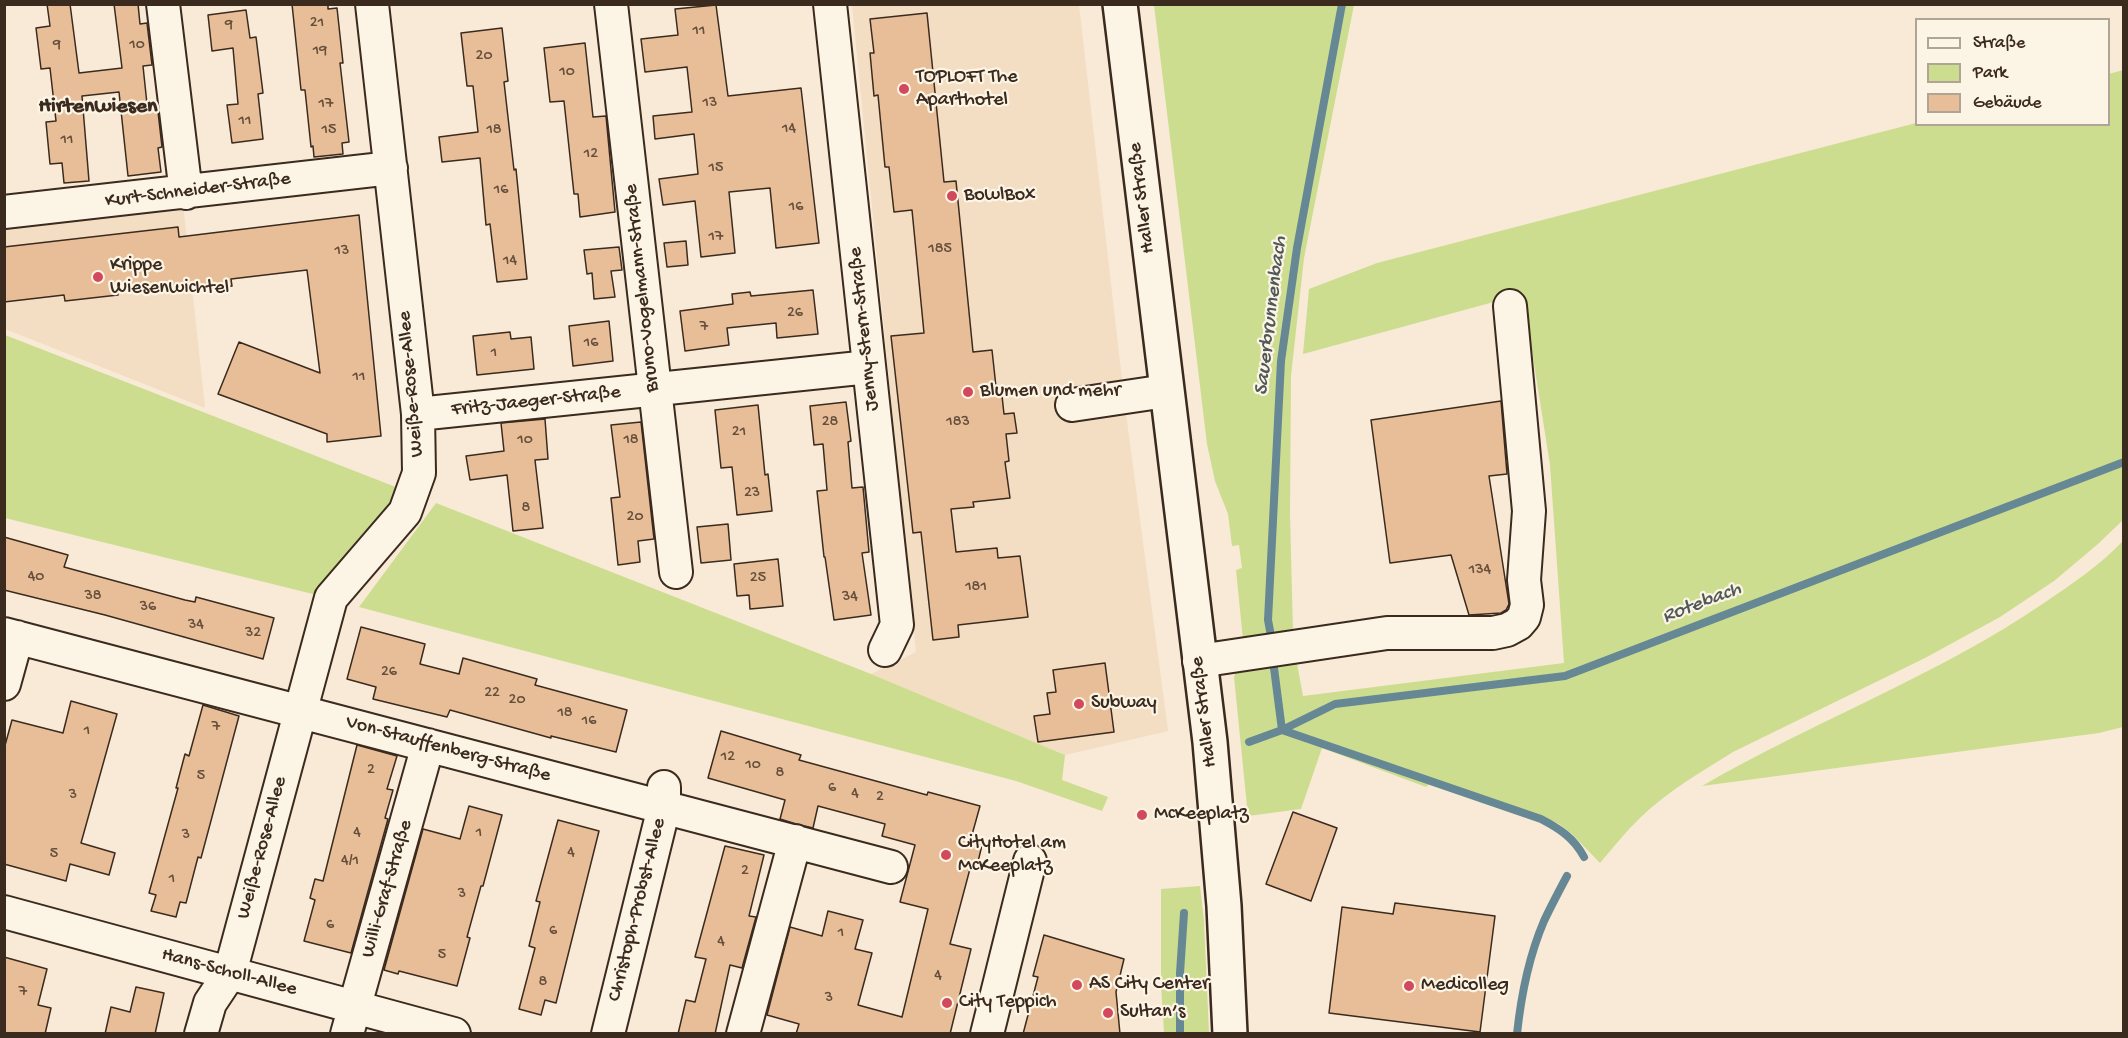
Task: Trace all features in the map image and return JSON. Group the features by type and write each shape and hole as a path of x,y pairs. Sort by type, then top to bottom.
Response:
{"main road":[{"name":"Haller Straße","path":"1120,4 1210,742 1224,906 1230,1034"}],"street":[{"path":"164,4 186,193"},
{"name":"Weiße-Rose-Allee","path":"201,1034 210,1003 230,973 331,598 405,512 419,473 418,414 372,4"},
{"name":"Bruno-Vogelmann-Straße","path":"611,4 676,572"},
{"name":"Jenny-Stern-Straße","path":"830,4 897,625 885,651"},
{"name":"Kurt-Schneider-Straße","path":"4,212 391,168"},
{"path":"1200,661 1387,633 1482,634 1507,630 1518,624 1524,617 1527,605 1524,580 1529,511 1510,306"},
{"name":"Fritz-Jaeger-Straße","path":"418,414 869,367"},
{"path":"1072,405 1166,391"},
{"path":"4,684 11,635"},
{"name":"Von-Stauffenberg-Straße","path":"11,635 428,745 664,797 795,841 891,867"},
{"name":"Willi-Graf-Straße","path":"351,1020 428,745"},
{"name":"Christoph-Probst-Allee","path":"608,1034 664,797"},
{"path":"743,1034 795,841"},
{"path":"987,1034 1030,861"},
{"name":"Hans-Scholl-Allee","path":"4,912 230,973 351,1020 454,1034"}],"shaded area":[{"path":"852,5 1079,5 1125,406 1168,731 1065,755 871,674 916,652"},
{"name":"Krippe Wiesenwichtel","path":"183,204 205,408 5,329 4,226"}],"green space":[{"path":"1154,5 1354,5 1304,258 1291,376 1290,513 1293,633 1243,640 1236,570 1242,568 1239,545 1232,546 1228,514 1215,481 1207,444"},
{"path":"2123,70 2123,520 2098,544 2054,581 2000,617 1925,658 1733,752 1697,774 1641,817 1600,863 1571,833 1559,824 1541,816 1434,779 1426,787 1322,748 1301,809 1248,816 1234,677 1236,670 1296,658 1303,696 1564,663 1550,465 1523,294 1303,354 1309,289 1377,263 1915,123 1915,126 2110,126 2110,74"},
{"path":"5,335 401,489 321,596 5,518"},
{"path":"436,503 871,674 1065,755 1062,780 1108,797 1102,811 1016,781 359,607"},
{"path":"2123,541 2123,727 2099,733 1702,786 1744,762 1918,676 2003,629 2075,581"},
{"path":"1200,886 1204,921 1209,1033 1164,1033 1161,985 1161,889"}],"building":[{"path":"47,4 70,4 79,73 122,68 114,4 138,4 140,24 147,23 152,65 143,66 147,104 157,103 162,147 158,148 161,172 128,176 119,92 82,96 89,181 64,183 62,163 50,164 46,122 56,121 50,68 41,69 36,28 50,26"},
{"path":"292,4 328,4 328,9 337,8 343,63 340,63 349,142 342,143 343,154 314,157 305,90 301,90"},
{"path":"716,5 728,96 801,88 819,243 776,248 770,188 729,192 735,253 701,257 695,201 663,205 659,179 698,174 694,134 655,139 653,116 692,112 687,67 645,72 641,39 678,35 675,9"},
{"path":"246,10 250,38 256,37 263,93 258,94 263,139 232,143 227,105 238,104 233,48 212,51 208,15"},
{"path":"927,13 944,182 956,181 973,352 992,350 996,387 1001,387 1004,414 1014,413 1017,433 1006,434 1009,461 1005,462 1010,498 973,502 974,507 951,509 956,552 997,548 998,558 1020,556 1028,617 958,625 959,637 933,640 921,532 913,533 891,336 924,333 912,210 894,212 889,167 885,167 878,95 874,96 870,53 874,53 870,19"},
{"path":"502,28 508,81 504,82 514,170 516,169 527,279 497,282 490,224 486,225 480,158 442,162 439,137 478,132 473,86 467,86 461,33"},
{"path":"585,43 593,117 606,116 615,212 580,217 578,194 574,194 564,101 550,102 544,48"},
{"path":"359,215 381,436 327,442 327,434 218,394 239,342 320,373 307,270 231,279 232,286 211,289 210,284 168,289 167,283 118,289 118,295 65,301 64,295 4,302 4,247 178,227 179,237"},
{"path":"686,241 688,265 667,267 664,243"},
{"path":"619,247 622,270 611,271 615,297 594,299 592,273 587,274 584,250"},
{"path":"813,290 818,334 777,338 776,323 727,328 729,345 685,351 680,311 733,304 732,294 750,292 751,296"},
{"path":"609,321 613,361 573,366 569,326"},
{"path":"510,332 511,339 531,337 534,369 477,375 473,336"},
{"path":"1501,401 1507,474 1489,476 1509,604 1501,613 1469,615 1451,555 1390,563 1371,420"},
{"path":"846,402 851,441 848,442 852,488 863,487 869,552 862,553 871,615 834,620 817,491 827,490 823,444 814,445 810,406"},
{"path":"758,405 765,475 768,474 772,511 737,515 732,467 721,468 715,410"},
{"path":"545,419 548,459 535,460 543,528 513,531 507,475 470,480 466,456 504,451 501,423"},
{"path":"641,422 654,539 638,541 640,562 618,565 611,498 620,497 611,425"},
{"path":"728,524 731,560 701,563 697,527"},
{"path":"4,537 68,555 64,567 185,600 195,602 196,597 274,618 263,659 105,615 4,590"},
{"path":"778,559 783,606 750,609 749,595 737,596 734,564"},
{"path":"361,627 425,644 420,664 459,674 463,658 537,679 535,685 627,710 616,752 551,736 551,738 450,710 447,717 373,699 376,687 347,679"},
{"name":"Subway","path":"1105,663 1114,732 1038,742 1034,716 1050,714 1047,693 1056,692 1053,670"},
{"path":"71,701 117,714 81,843 115,853 109,875 70,864 66,881 4,864 4,749 12,720 63,733"},
{"path":"203,705 239,716 201,858 198,857 186,903 180,902 176,917 151,911 156,895 149,893 185,754 189,756"},
{"path":"721,731 801,755 799,760 927,795 928,792 980,806 970,842 982,845 977,866 971,865 950,944 971,949 950,1034 796,1034 799,1024 767,1015 790,927 822,936 828,911 863,920 855,949 872,953 858,1005 902,1017 928,909 900,902 915,845 882,836 885,824 818,806 813,828 796,824 780,819 785,800 708,778"},
{"path":"357,745 397,756 387,789 393,790 385,818 388,819 351,953 304,941 315,900 310,898 315,879 323,881"},
{"path":"469,806 502,815 467,937 470,938 457,986 399,971 398,974 384,970 423,829 460,839"},
{"path":"1293,812 1337,828 1311,901 1266,884"},
{"path":"558,820 599,831 556,1003 545,1000 541,1015 519,1009 535,948 529,946 540,902 536,901"},
{"path":"725,846 764,855 749,916 756,917 742,968 730,965 715,1034 678,1034 686,1000 695,1002 706,959 695,957"},
{"name":"Medicolleg","path":"1395,903 1495,916 1480,1032 1329,1013 1342,907 1393,914"},
{"name":"AS City Center","path":"1044,935 1124,959 1116,992 1120,1034 1023,1034 1038,977 1033,976"},
{"path":"4,957 47,969 38,1005 51,1008 45,1034 4,1034"},
{"path":"136,987 164,993 155,1034 105,1034 111,1007 130,1012"}],"waterway":[{"name":"Sauerbrunnenbach","path":"1271,636 1268,620 1281,361 1297,248 1342,4"},
{"name":"Rotebach","path":"1249,742 1282,730 1335,704 1565,676 2124,462"},
{"name":"Sauerbrunnenbach","path":"1274,668 1282,730"},
{"path":"1282,730 1541,819 1566,835 1576,844 1584,857"},
{"path":"1517,1034 1523,991 1534,948 1544,921 1567,876"},
{"name":"Sauerbrunnenbach","path":"1180,1034 1180,973 1184,913"}],"place":[{"name":"TOPLOFT The Aparthotel","path":"904,89"},
{"name":"BowlBox","path":"952,196"},
{"name":"Krippe Wiesenwichtel","path":"98,277"},
{"name":"Blumen und mehr","path":"968,392"},
{"name":"Subway","path":"1079,704"},
{"name":"McKeeplatz","path":"1142,815"},
{"name":"CityHotel am McKeeplatz","path":"946,855"},
{"name":"AS City Center","path":"1077,985"},
{"name":"Medicolleg","path":"1409,986"},
{"name":"City Teppich","path":"947,1003"},
{"name":"Sultan’s","path":"1108,1013"}],"district":[{"name":"Hirtenwiesen","path":"98,108"}]}
